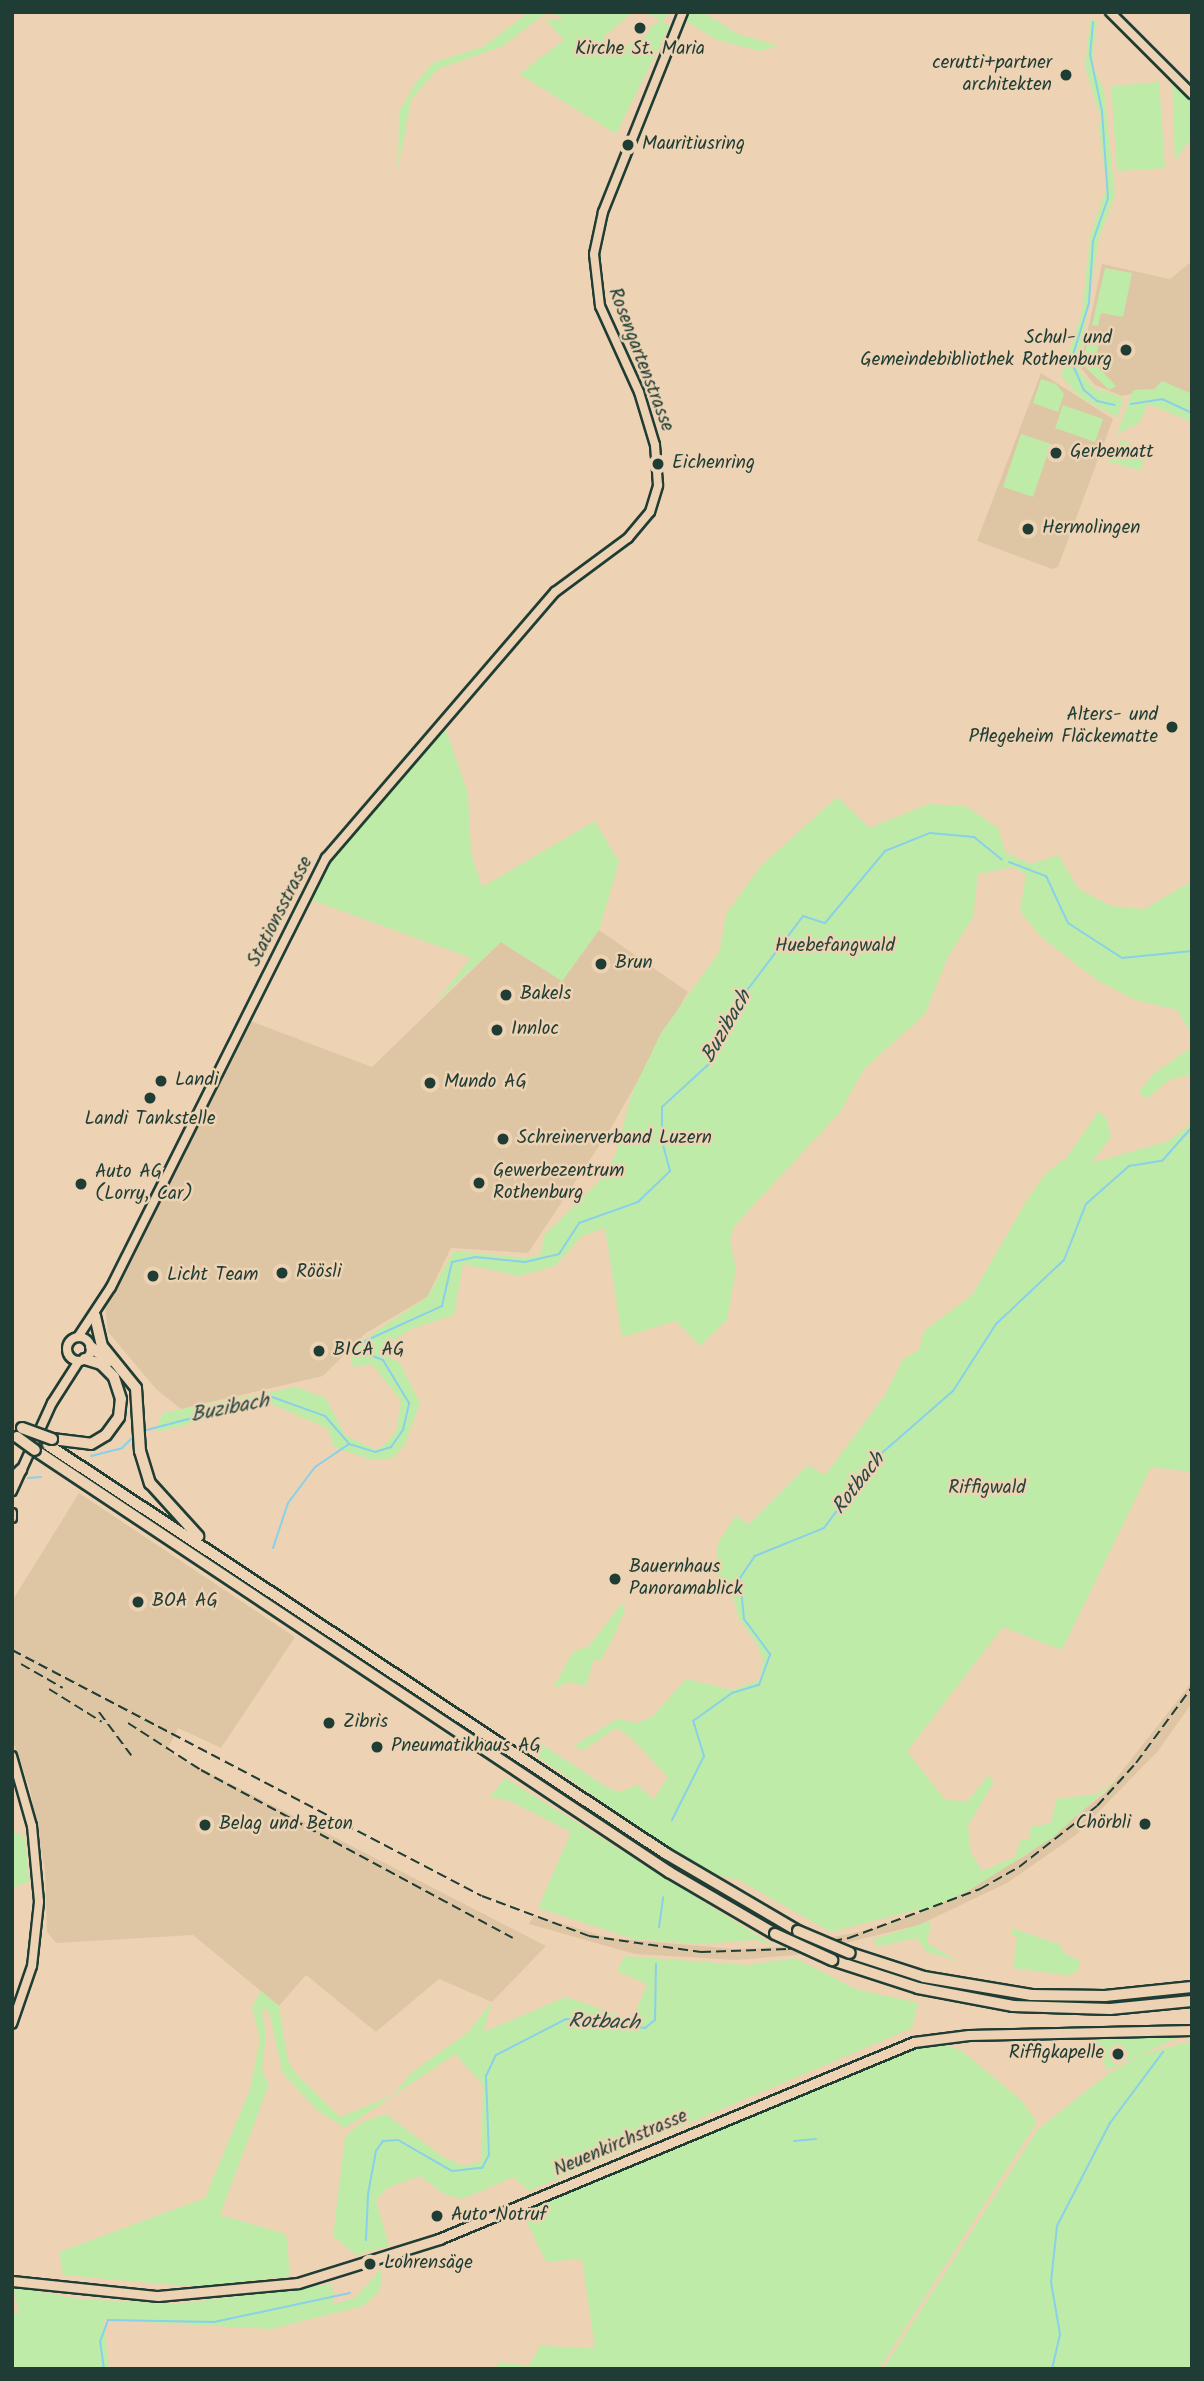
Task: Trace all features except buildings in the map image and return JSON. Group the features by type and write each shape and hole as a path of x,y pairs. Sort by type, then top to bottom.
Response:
{"highway":[{"path":"94,1318 102,1346 126,1372 138,1394 139,1440 146,1474 164,1504 249,1577"},
{"path":"90,1345 126,1372"},
{"path":"48,1446 91,1444 106,1435 119,1417 121,1399 114,1377 101,1364 82,1360"},
{"path":"12,1421 16,1434 48,1446 611,1818 726,1892 799,1931 850,1953 990,1990 1069,1997 1186,1988"},
{"path":"48,1446 604,1829 719,1903 775,1934 832,1960 918,1989 987,2002 1050,2010 1148,2006 1188,2001"},
{"path":"12,1479 21,1471"}],"main road":[{"name":"Rosengartenstrasse","path":"643,522 657,493 657,455 639,392 600,306 594,254 607,200 682,12"},
{"path":"1110,12 1192,94"},
{"name":"Stationsstrasse","path":"69,1355 68,1343 78,1337 94,1318 326,858 555,592 643,522"},
{"name":"Stationsstrasse","path":"82,1360 90,1345 94,1318"},
{"path":"78,1337 90,1345"},
{"path":"12,1491 61,1386 69,1355 82,1360 61,1386"},
{"path":"12,1756 32,1826 39,1902 32,1966 12,2024"},
{"name":"Neuenkirchstrasse","path":"12,2281 64,2288 208,2294 298,2283 363,2267 923,2040 1192,2030"},
{"name":"Neuenkirchstrasse","path":"12,2275 64,2288"}],"shaded area":[{"path":"1192,261 1192,394 1169,386 1122,396 1095,385 1080,367 1102,264 1170,279"},
{"name":"Gerbematt","path":"1041,373 1113,419 1058,567 1052,569 977,541"},
{"name":"Buzibach","path":"599,930 688,992 611,1128 528,1253 451,1248 427,1297 366,1333 323,1376 181,1409 156,1389 108,1332 105,1306 251,1021 372,1067 501,942 562,981"},
{"path":"79,1493 295,1637 221,1748 178,1728 167,1751 546,1946 492,2002 439,1979 376,2032 306,1975 279,2006 193,1935 56,1943 47,1932 45,1871 30,1789 12,1739 12,1601"},
{"path":"1192,1682 1192,1703 1158,1751 1076,1835 1007,1883 919,1925 796,1955 736,1960 635,1954 529,1924 534,1915 609,1938 736,1949 780,1947 859,1932 923,1912 1025,1856 1104,1794"}],"green space":[{"path":"529,12 547,12 503,46 438,69 411,99 398,169 399,112 416,82 434,62 483,47"},
{"path":"548,12 633,12 603,37 617,54 660,20 645,12 670,12 662,22 670,25 616,134 519,74 564,40 545,20 565,19"},
{"path":"690,12 702,12 736,33 778,46 760,51 717,40 686,21"},
{"path":"1090,20 1097,21 1092,64 1104,90 1115,195 1099,238 1078,369 1094,388 1124,398 1117,417 1081,398 1061,376 1082,313 1090,236 1107,186 1098,124 1102,122 1085,67"},
{"path":"1172,80 1192,103 1192,136 1175,161"},
{"path":"1159,82 1165,168 1117,171 1111,86"},
{"path":"1105,268 1132,273 1123,317 1101,313 1098,326 1092,325"},
{"path":"1088,339 1099,341 1095,364 1116,386 1109,390 1082,364"},
{"path":"1041,379 1056,384 1064,394 1058,412 1033,403"},
{"path":"1162,381 1192,394 1192,422 1148,404 1139,423 1117,434 1133,390 1154,389"},
{"path":"1063,405 1103,419 1095,442 1055,428"},
{"path":"1021,434 1051,444 1033,497 1003,487"},
{"path":"1122,440 1145,452 1141,470 1108,462"},
{"path":"445,727 468,793 471,853 482,887 595,821 619,862 599,930 562,981 501,942 434,1004 471,958 309,899 335,853"},
{"name":"Huebefangwald","path":"837,797 869,828 929,804 965,806 998,828 1006,853 1031,864 1058,855 1079,889 1111,906 1144,909 1192,881 1192,1035 1177,1010 1136,1000 1098,981 1041,937 1020,911 1026,875 1014,867 978,874 973,917 948,957 925,1014 864,1069 840,1112 734,1226 730,1241 736,1268 727,1320 700,1346 676,1321 622,1337 605,1228 582,1236 555,1266 519,1276 463,1264 454,1315 413,1328 384,1346 380,1352 400,1363 420,1403 405,1444 393,1458 372,1460 334,1447 327,1428 271,1404 156,1432 162,1413 296,1387 326,1398 345,1435 377,1450 387,1442 396,1432 401,1401 372,1364 353,1367 350,1349 427,1297 454,1251 527,1258 541,1254 544,1235 598,1183 616,1154 631,1095 661,1033 720,951 726,914 760,867"},
{"path":"1192,1047 1192,1074 1169,1080 1146,1099 1139,1092 1153,1074"},
{"name":"Riffigwald","path":"1098,1112 1106,1117 1111,1137 1091,1163 1169,1141 1192,1123 1192,1472 1151,1467 1062,1650 1003,1627 907,1751 945,1800 968,1801 988,1776 994,1781 968,1826 971,1853 982,1871 1015,1857 1021,1840 1030,1839 1030,1827 1051,1823 1056,1799 1097,1794 1122,1775 1052,1838 968,1891 923,1912 919,1909 831,1932 739,1880 703,1872 527,1749 537,1741 608,1788 620,1792 637,1785 654,1799 668,1777 628,1735 616,1728 582,1751 575,1745 617,1719 638,1723 653,1716 686,1679 732,1690 760,1680 763,1661 757,1644 739,1619 731,1590 715,1573 718,1543 736,1515 748,1525 808,1465 825,1475 885,1395 903,1359 919,1350 924,1331 972,1295 1027,1200 1045,1174 1067,1157"},
{"path":"622,1603 625,1610 613,1638 600,1661 594,1659 586,1686 570,1682 553,1688 573,1652 589,1646"},
{"path":"505,1778 774,1946 756,1940 699,1944 634,1939 538,1908 571,1832 510,1801 490,1797"},
{"path":"12,1830 25,1838 29,1882 12,1888"},
{"path":"931,1921 927,1943 958,1961 927,1952 916,1938 877,1947 874,1939"},
{"path":"1012,1928 1061,1945 1063,1953 1080,1960 1078,1971 1067,1975 1013,1968 1017,1937 1011,1934"},
{"path":"625,1956 747,1965 795,1958 856,1989 918,2003 912,2028 529,2191 514,2177 462,2199 444,2194 420,2176 387,2188 376,2200 389,2246 356,2255 333,2236 345,2137 362,2122 386,2114 443,2157 465,2166 481,2161 483,2085 455,2054 345,2128 318,2111 283,2074 269,2012 262,2008 266,2035 262,2070 269,2084 220,2215 286,2234 290,2276 199,2287 63,2275 59,2252 205,2198 250,2089 260,2040 252,2007 261,1991 279,2006 288,2061 296,2074 340,2117 393,2095 411,2073 468,2032 492,2002 483,2032 566,1997 632,2020 647,1984 617,1971"},
{"path":"1181,2034 1184,2035 1107,2070 1095,2037"},
{"path":"1192,2041 1192,2369 883,2369 1038,2129 1108,2074 1141,2055"},
{"path":"938,2042 962,2051 1021,2100 1037,2122 879,2369 495,2369 500,2362 529,2366 540,2346 595,2348 582,2259 546,2262 522,2212 906,2048"},
{"path":"382,2268 380,2291 363,2306 270,2329 104,2320 109,2369 12,2369 12,2315 19,2312 13,2287 79,2299 177,2304 332,2284 334,2304 355,2298"}],"waterway":[{"path":"1093,22 1090,54 1102,111 1108,198 1093,241 1089,303 1071,361 1084,390 1097,401 1115,405"},
{"path":"1131,404 1162,399 1192,413"},
{"name":"Buzibach","path":"143,1431 272,1397 325,1416 349,1444 375,1452 391,1447 403,1430 409,1403 383,1360 367,1354 365,1341 442,1306 452,1262 475,1257 525,1262 559,1254 579,1223 638,1202 670,1171 662,1141 662,1107 709,1064 739,1001 803,916 825,923 885,851 930,833 974,837 1002,860"},
{"name":"Buzibach","path":"1009,862 1046,876 1068,923 1122,958 1192,951"},
{"name":"Rotbach","path":"672,1820 704,1756 693,1721 732,1693 759,1685 770,1654 744,1619 740,1578 755,1556 824,1528 875,1459 953,1391 996,1324 1064,1260 1086,1204 1129,1166 1162,1161 1192,1127"},
{"name":"Buzibach","path":"91,1456 122,1448 135,1435"},
{"path":"273,1548 288,1503 315,1467 348,1445"},
{"name":"Buzibach","path":"28,1478 41,1477"},
{"name":"Rotbach","path":"659,1927 663,1897"},
{"name":"Rotbach","path":"366,2240 368,2194 376,2151 383,2141 398,2140 452,2171 482,2168 489,2155 486,2076 496,2055 566,2019 645,2028 655,2020 656,1964"},
{"path":"1052,2369 1060,2334 1051,2282 1057,2226 1110,2123 1163,2052"},
{"path":"794,2141 816,2139"},
{"name":"Rotbach","path":"104,2369 100,2342 108,2320 214,2322 350,2293"}],"railway":[{"path":"12,1650 482,1896 589,1936 701,1952 788,1949 849,1938 980,1889 1019,1867 1097,1806 1136,1763 1192,1687"},
{"path":"21,1664 63,1688"},
{"path":"49,1689 102,1722"},
{"path":"99,1712 131,1755"},
{"path":"128,1723 201,1770 513,1938"}],"place":[{"name":"Kirche St. Maria","path":"640,28"},
{"name":"cerutti+partner architekten","path":"1066,75"},
{"name":"Mauritiusring","path":"628,145"},
{"name":"Schul- und Gemeindebibliothek Rothenburg","path":"1126,350"},
{"name":"Gerbematt","path":"1056,453"},
{"name":"Eichenring","path":"658,464"},
{"name":"Hermolingen","path":"1028,529"},
{"name":"Alters- und Pflegeheim Fläckematte","path":"1172,727"},
{"name":"Brun","path":"601,964"},
{"name":"Bakels","path":"506,995"},
{"name":"Innloc","path":"497,1030"},
{"name":"Landi","path":"161,1081"},
{"name":"Mundo AG","path":"430,1083"},
{"name":"Landi Tankstelle","path":"150,1098"},
{"name":"Schreinerverband Luzern","path":"503,1139"},
{"name":"Gewerbezentrum Rothenburg","path":"479,1183"},
{"name":"Auto AG (Lorry, Car)","path":"81,1184"},
{"name":"Röösli","path":"282,1273"},
{"name":"Licht Team","path":"153,1276"},
{"name":"BICA AG","path":"319,1351"},
{"name":"Bauernhaus Panoramablick","path":"615,1579"},
{"name":"BOA AG","path":"138,1602"},
{"name":"Zibris","path":"329,1723"},
{"name":"Pneumatikhaus AG","path":"377,1747"},
{"name":"Chörbli","path":"1145,1824"},
{"name":"Belag und Beton","path":"205,1825"},
{"name":"Riffigkapelle","path":"1118,2054"},
{"name":"Auto Notruf","path":"437,2216"},
{"name":"Lohrensäge","path":"370,2264"}]}
